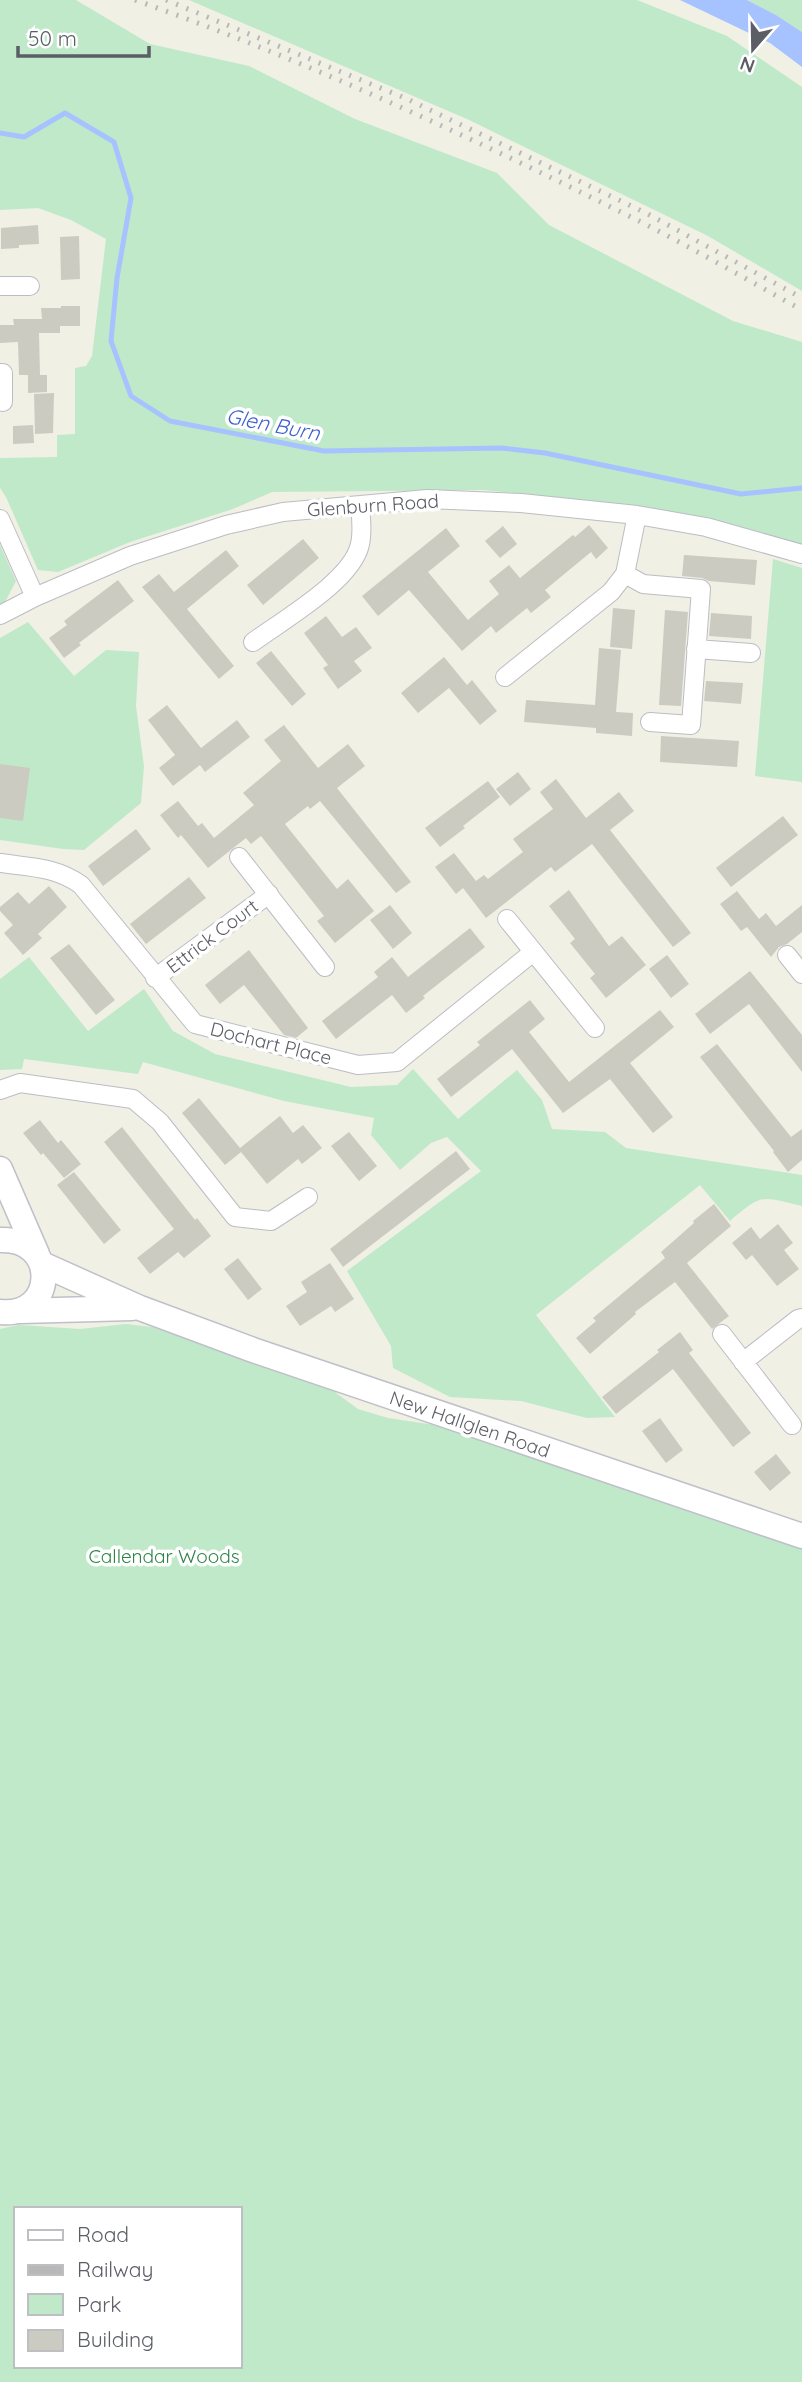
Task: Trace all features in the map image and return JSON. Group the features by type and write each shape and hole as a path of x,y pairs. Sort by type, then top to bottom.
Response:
{"street":[{"path":"0,286 30,286"},
{"path":"0,373 3,373 3,402"},
{"name":"Glenburn Road","path":"0,615 35,597 141,552 226,525 283,512 427,499 521,503 637,515 706,527 802,554"},
{"path":"253,642 337,581 355,558 361,542 360,505"},
{"path":"505,677 611,592 625,574 637,515"},
{"path":"0,519 35,597"},
{"path":"625,574 643,584 701,589 691,725 650,722"},
{"path":"696,649 751,653"},
{"name":"Ettrick Court","path":"239,857 325,967"},
{"name":"Dochart Place","path":"0,863 52,870 68,875 81,885 195,1024 358,1065 397,1062 532,953"},
{"name":"Ettrick Court","path":"155,978 269,894"},
{"path":"507,919 595,1028"},
{"path":"787,955 802,974"},
{"path":"0,1090 20,1083 133,1098 160,1122 235,1217 271,1221 308,1197"},
{"path":"0,1213 4,1177"},
{"path":"4,1177 39,1259 43,1284 40,1294 28,1307 10,1312"},
{"name":"New Hallglen Road","path":"0,1240 20,1242 39,1259 140,1308 318,1373 802,1536"},
{"name":"New Hallglen Road","path":"10,1312 140,1308"},
{"path":"743,1362 802,1318"},
{"path":"722,1334 792,1425"}],"green space":[{"path":"0,0 76,0 150,44 249,66 355,119 497,173 549,225 733,321 802,342 802,544 712,523 600,502 483,490 272,492 233,509 130,542 58,572 38,570 0,488 0,458 57,457 57,435 75,434 75,368 86,366 92,356 106,239 71,220 38,208 0,210"},
{"path":"189,0 637,0 727,36 802,87 802,291 708,236 467,119"},
{"path":"747,0 802,0 802,32 776,15"},
{"path":"0,545 16,581 5,602 0,605"},
{"path":"773,559 802,568 802,782 755,776"},
{"path":"28,622 74,676 106,650 139,652 136,706 144,766 141,803 84,850 0,840 0,638"},
{"path":"29,957 88,1031 144,989 173,1031 215,1054 351,1087 397,1085 413,1069 458,1119 517,1070 542,1100 552,1129 605,1132 626,1148 802,1175 802,1206 763,1199 749,1205 730,1221 700,1185 536,1315 615,1417 587,1418 521,1401 450,1397 393,1368 391,1346 347,1271 481,1171 447,1137 431,1143 400,1170 371,1135 374,1118 284,1101 143,1062 138,1074 24,1059 22,1069 0,1070 0,979"},
{"name":"Callendar Woods","path":"126,1324 152,1327 332,1390 358,1409 388,1418 435,1425 802,1547 802,2382 0,2382 0,1329 19,1325 80,1329"}],"water":[{"path":"680,0 747,0 776,15 802,32 802,67 770,43"}],"building":[{"path":"38,225 39,244 1,249 1,228"},
{"path":"79,236 80,279 61,280 60,237"},
{"path":"80,306 80,326 60,326 60,333 39,333 40,375 19,375 18,342 0,343 0,325 14,325 13,319 42,319 41,308"},
{"path":"28,375 47,375 47,392 28,393"},
{"path":"54,393 53,433 35,434 34,394"},
{"path":"33,425 34,443 13,444 13,426"},
{"path":"589,525 608,548 596,559 591,552 545,590 551,597 531,613 527,608 496,633 491,626 462,651 409,590 378,616 362,596 446,528 460,546 428,572 468,620 499,594 489,581 509,565 520,578"},
{"path":"503,526 517,544 500,558 485,541"},
{"path":"303,539 319,558 263,605 247,585"},
{"path":"226,550 239,566 187,609 234,666 219,679 142,587 159,574 174,592"},
{"path":"684,555 757,560 755,585 682,576"},
{"path":"118,580 134,601 79,643 81,645 64,658 49,638 67,625 64,621"},
{"path":"613,608 635,610 632,649 610,647"},
{"path":"665,610 688,612 681,706 659,705"},
{"path":"711,613 752,616 751,639 709,636"},
{"path":"326,616 342,637 356,627 372,648 354,661 362,671 338,689 323,668 328,665 304,633"},
{"path":"599,648 621,650 616,712 633,713 632,736 596,733 596,728 524,722 526,700 595,705"},
{"path":"271,651 306,694 292,706 256,663"},
{"path":"444,657 467,685 472,680 497,711 480,725 449,688 418,713 401,693"},
{"path":"706,681 743,683 741,704 704,701"},
{"path":"167,705 201,748 237,720 250,737 205,772 200,765 173,786 159,768 175,755 148,720"},
{"path":"284,725 318,768 348,744 365,766 337,788 411,882 396,893 320,801 310,809 308,806 285,824 337,889 348,879 374,911 335,943 317,921 324,916 261,836 251,844 246,838 208,868 181,835 178,838 160,815 178,801 198,826 202,823 214,838 254,805 243,793 281,761 264,740"},
{"path":"661,736 739,741 737,767 660,762"},
{"path":"0,764 30,768 23,821 0,818"},
{"path":"518,772 531,789 510,806 496,789"},
{"path":"556,779 586,818 619,792 634,811 610,830 691,933 673,947 592,844 555,872 551,867 486,918 463,888 456,894 435,867 454,853 476,881 484,875 488,879 523,852 513,839 553,809 540,792"},
{"path":"488,781 500,797 440,847 425,828"},
{"path":"783,816 798,835 731,887 716,868"},
{"path":"136,829 151,849 103,886 88,866"},
{"path":"189,877 206,898 146,944 130,924"},
{"path":"49,886 67,907 38,934 42,938 23,955 4,933 13,925 0,911 0,907 18,892 29,904"},
{"path":"569,890 609,946 622,936 646,965 606,998 590,978 595,974 570,943 575,939 549,906"},
{"path":"737,891 759,919 766,913 776,926 802,905 802,932 779,947 771,957 747,927 741,931 720,904"},
{"path":"390,905 412,933 393,949 370,920"},
{"path":"470,928 485,947 423,996 425,998 406,1013 392,995 336,1039 322,1021 378,977 374,972 392,957 408,977"},
{"path":"69,944 115,1000 96,1015 50,958"},
{"path":"249,950 308,1028 296,1038 284,1035 244,985 220,1004 205,985"},
{"path":"667,955 689,984 671,998 649,969"},
{"path":"750,971 802,1035 802,1072 749,1004 710,1034 695,1014"},
{"path":"530,1000 545,1019 529,1032 569,1082 660,1010 674,1027 630,1063 673,1117 653,1133 610,1079 563,1113 512,1049 451,1097 437,1079 480,1045 477,1042"},
{"path":"717,1044 791,1137 802,1129 802,1160 788,1172 700,1057"},
{"path":"199,1098 240,1148 280,1116 293,1133 303,1125 322,1148 302,1164 298,1159 267,1184 241,1152 225,1165 182,1113"},
{"path":"40,1120 58,1143 61,1140 81,1164 64,1178 23,1133"},
{"path":"122,1127 195,1220 197,1218 211,1236 184,1258 178,1252 150,1274 137,1258 174,1229 104,1142"},
{"path":"349,1132 377,1166 359,1181 331,1146"},
{"path":"456,1151 470,1169 343,1267 330,1249"},
{"path":"74,1172 121,1230 104,1244 57,1185"},
{"path":"714,1204 731,1226 687,1263 729,1316 712,1329 675,1282 635,1312 636,1314 590,1354 576,1338 596,1321 593,1318 665,1258 661,1252"},
{"path":"778,1224 793,1243 784,1250 799,1269 777,1286 752,1255 746,1260 732,1243 751,1227 760,1239"},
{"path":"238,1258 262,1289 248,1300 224,1269"},
{"path":"330,1263 354,1299 335,1312 331,1306 300,1326 286,1306 307,1292 301,1282"},
{"path":"680,1332 693,1350 689,1353 751,1433 733,1447 673,1369 616,1414 602,1397"},
{"path":"660,1418 683,1450 666,1463 642,1431"},
{"path":"776,1454 791,1473 770,1491 754,1472"}],"waterway":[{"name":"Glen Burn","path":"0,133 24,137 65,113 114,142 131,198 117,278 111,341 131,396 170,421 324,451 501,448 545,453 741,494 802,488"}],"railway":[{"path":"135,0 264,49 453,131 639,221 802,310"},
{"path":"166,0 405,98 646,213 802,298"}]}
